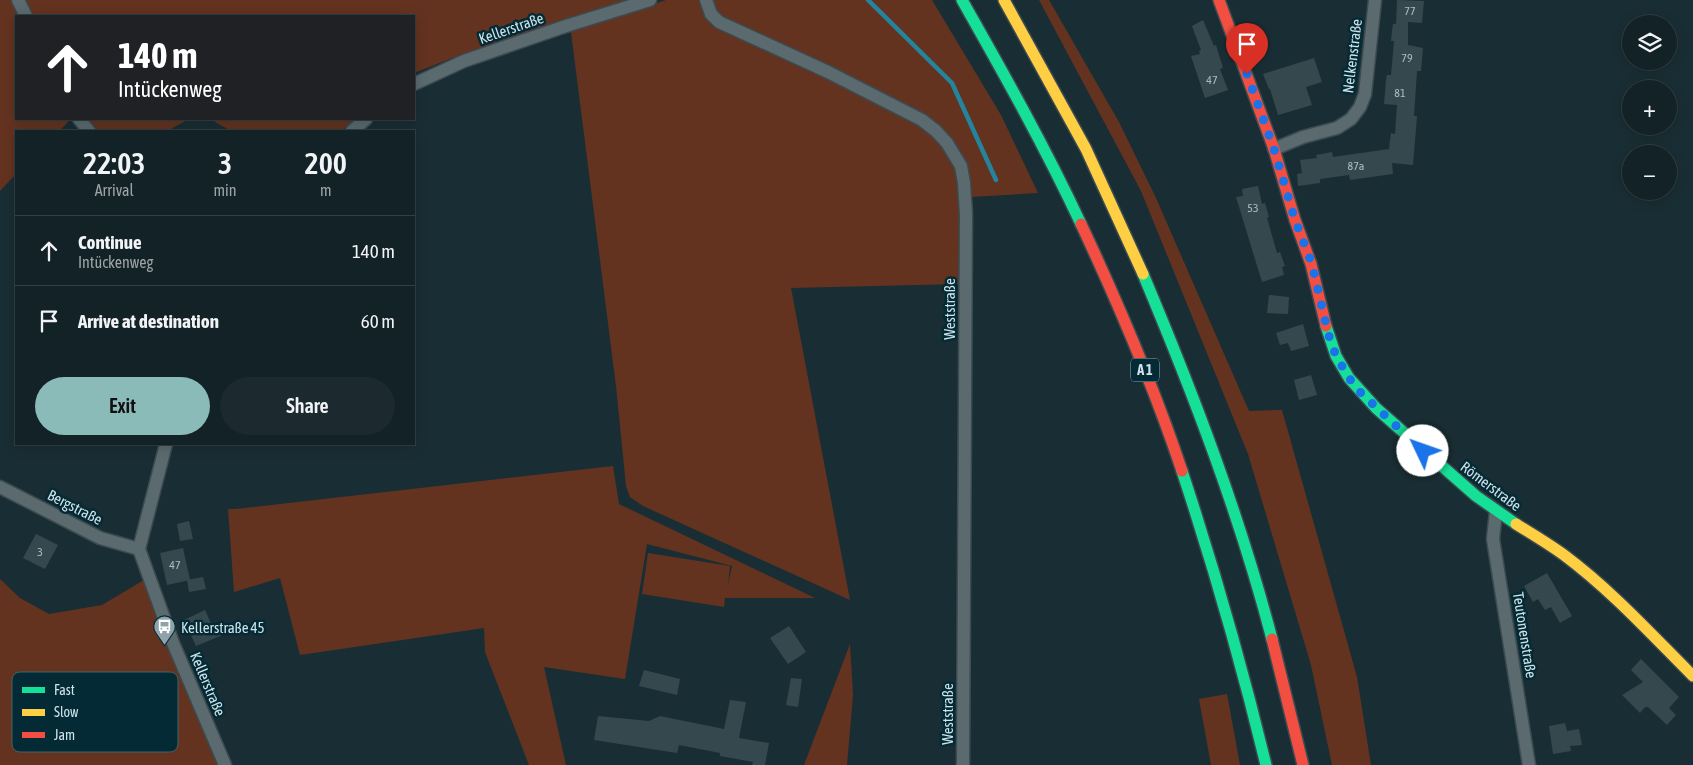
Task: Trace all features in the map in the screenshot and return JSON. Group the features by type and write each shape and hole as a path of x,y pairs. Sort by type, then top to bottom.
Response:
{"main road":[{"name":"A 1","path":"962,0 1010,82 1049,156 1087,235 1147,372 1198,517 1248,686 1266,765"},
{"name":"A 1","path":"1004,0 1042,65 1086,149 1123,227 1172,342 1212,447 1248,555 1280,669 1304,765"},
{"name":"Römerstraße","path":"1219,0 1274,149 1289,200 1312,264 1328,333 1336,356 1349,378 1361,393 1412,441 1496,511 1564,555 1586,572 1693,676"}],"street":[{"path":"18,0 26,15"},
{"name":"Kellerstraße","path":"415,84 464,61 650,0"},
{"name":"Weststraße","path":"706,0 711,14 719,22 828,72 922,120 947,143 961,166 966,214 963,765"},
{"name":"Nelkenstraße","path":"1274,149 1337,128 1351,119 1360,108 1366,94 1375,0"},
{"path":"80,120 88,130"},
{"path":"353,130 365,120"},
{"path":"139,549 166,445"},
{"name":"Bergstraße","path":"0,487 100,538 139,549"},
{"name":"Teutonenstraße","path":"1496,511 1493,539 1529,765"},
{"name":"Kellerstraße","path":"139,549 173,643 225,765"}],"shaded area":[{"path":"0,0 13,0 20,15 15,15 15,120 70,120 60,130 15,130 15,175 0,191"},
{"path":"25,0 635,0 463,54 415,73 415,15 32,15"},
{"path":"666,0 703,0 711,22 825,75 919,125 940,144 949,156 955,169 959,183 962,211 959,284 791,288 850,600 643,506 630,497 626,486 616,386 571,32"},
{"path":"710,0 932,0 1001,115 1038,193 971,197 949,137 722,20"},
{"path":"1039,0 1049,0 1119,122 1156,198 1249,411 1282,410 1357,677 1371,765 1332,765 1311,665 1248,454 1141,191"},
{"path":"89,120 187,120 169,130 97,130"},
{"path":"212,120 354,120 342,130 229,130"},
{"path":"613,466 619,504 815,598 725,598 724,607 642,594 648,553 730,566 728,585 732,566 647,544 625,679 544,667 566,765 529,765 485,652 484,628 300,655 280,578 234,592 228,509"},
{"path":"0,579 20,598 49,614 102,605 144,580 220,765 0,765"},
{"path":"850,644 853,695 847,765 804,765"},
{"path":"1227,694 1240,765 1211,765 1199,699"}],"building":[{"path":"1397,0 1424,1 1422,23 1408,22 1408,45 1423,48 1421,71 1417,71 1414,116 1417,116 1413,165 1392,163 1393,174 1350,180 1349,175 1320,179 1320,183 1298,186 1297,174 1302,173 1300,160 1317,158 1316,155 1332,152 1333,157 1389,149 1391,133 1395,134 1397,105 1384,104 1387,75 1391,75 1394,41 1391,41 1393,24 1396,24"},
{"path":"1203,20 1214,46 1216,45 1223,68 1220,69 1228,90 1205,98 1191,56 1200,54 1199,51 1201,50 1192,26"},
{"path":"1314,58 1322,82 1306,87 1312,105 1278,115 1263,74"},
{"path":"1258,186 1262,204 1265,203 1269,217 1267,218 1277,253 1280,252 1285,266 1282,267 1284,275 1262,282 1236,197 1243,196 1242,189"},
{"path":"1269,295 1289,297 1288,314 1267,313"},
{"path":"1303,324 1309,346 1291,351 1288,343 1280,345 1276,333"},
{"path":"1311,375 1317,395 1299,400 1294,380"},
{"path":"189,521 193,539 180,541 177,524"},
{"path":"36,534 58,545 45,569 23,558"},
{"path":"183,548 190,580 167,585 160,553"},
{"path":"1547,573 1572,616 1560,623 1551,607 1545,610 1538,599 1533,602 1524,586"},
{"path":"203,577 206,589 189,592 187,580"},
{"path":"205,610 212,626 220,622 225,634 196,646 184,620"},
{"path":"789,626 806,652 788,664 770,638"},
{"path":"1641,659 1679,697 1669,708 1676,715 1667,725 1648,707 1645,707 1640,713 1622,695 1643,682 1631,670"},
{"path":"644,670 680,679 677,695 639,686"},
{"path":"791,678 802,679 798,707 786,705"},
{"path":"730,700 746,702 739,738 769,743 765,765 752,765 753,762 720,756 720,753 679,745 677,753 594,740 598,716 649,721 660,716 724,729"},
{"path":"1565,723 1567,731 1579,729 1582,745 1570,746 1571,751 1553,754 1549,726"}],"waterway":[{"path":"868,0 952,83 996,180"}],"traffic: fast":[{"path":"962,0 1039,139 1081,224"},
{"path":"1143,274 1214,454 1245,546 1272,639"},
{"path":"1326,326 1336,356 1349,378 1376,408 1476,496 1516,524"},
{"path":"1182,471 1227,617 1266,765"}],"traffic: slow":[{"path":"1004,0 1086,149 1143,274"},
{"path":"1516,524 1564,555 1598,583 1631,613 1693,676"}],"traffic: jam":[{"path":"1219,0 1274,149 1295,220 1311,264 1326,326"},
{"path":"1081,224 1135,346 1160,408 1182,471"},
{"path":"1272,639 1303,765"}],"place":[{"name":"Kellerstraße 45","path":"165,646"}],"route":[{"path":"1247,74 1274,149 1295,220 1312,264 1328,333 1336,356 1349,378 1361,393 1423,451"}]}
